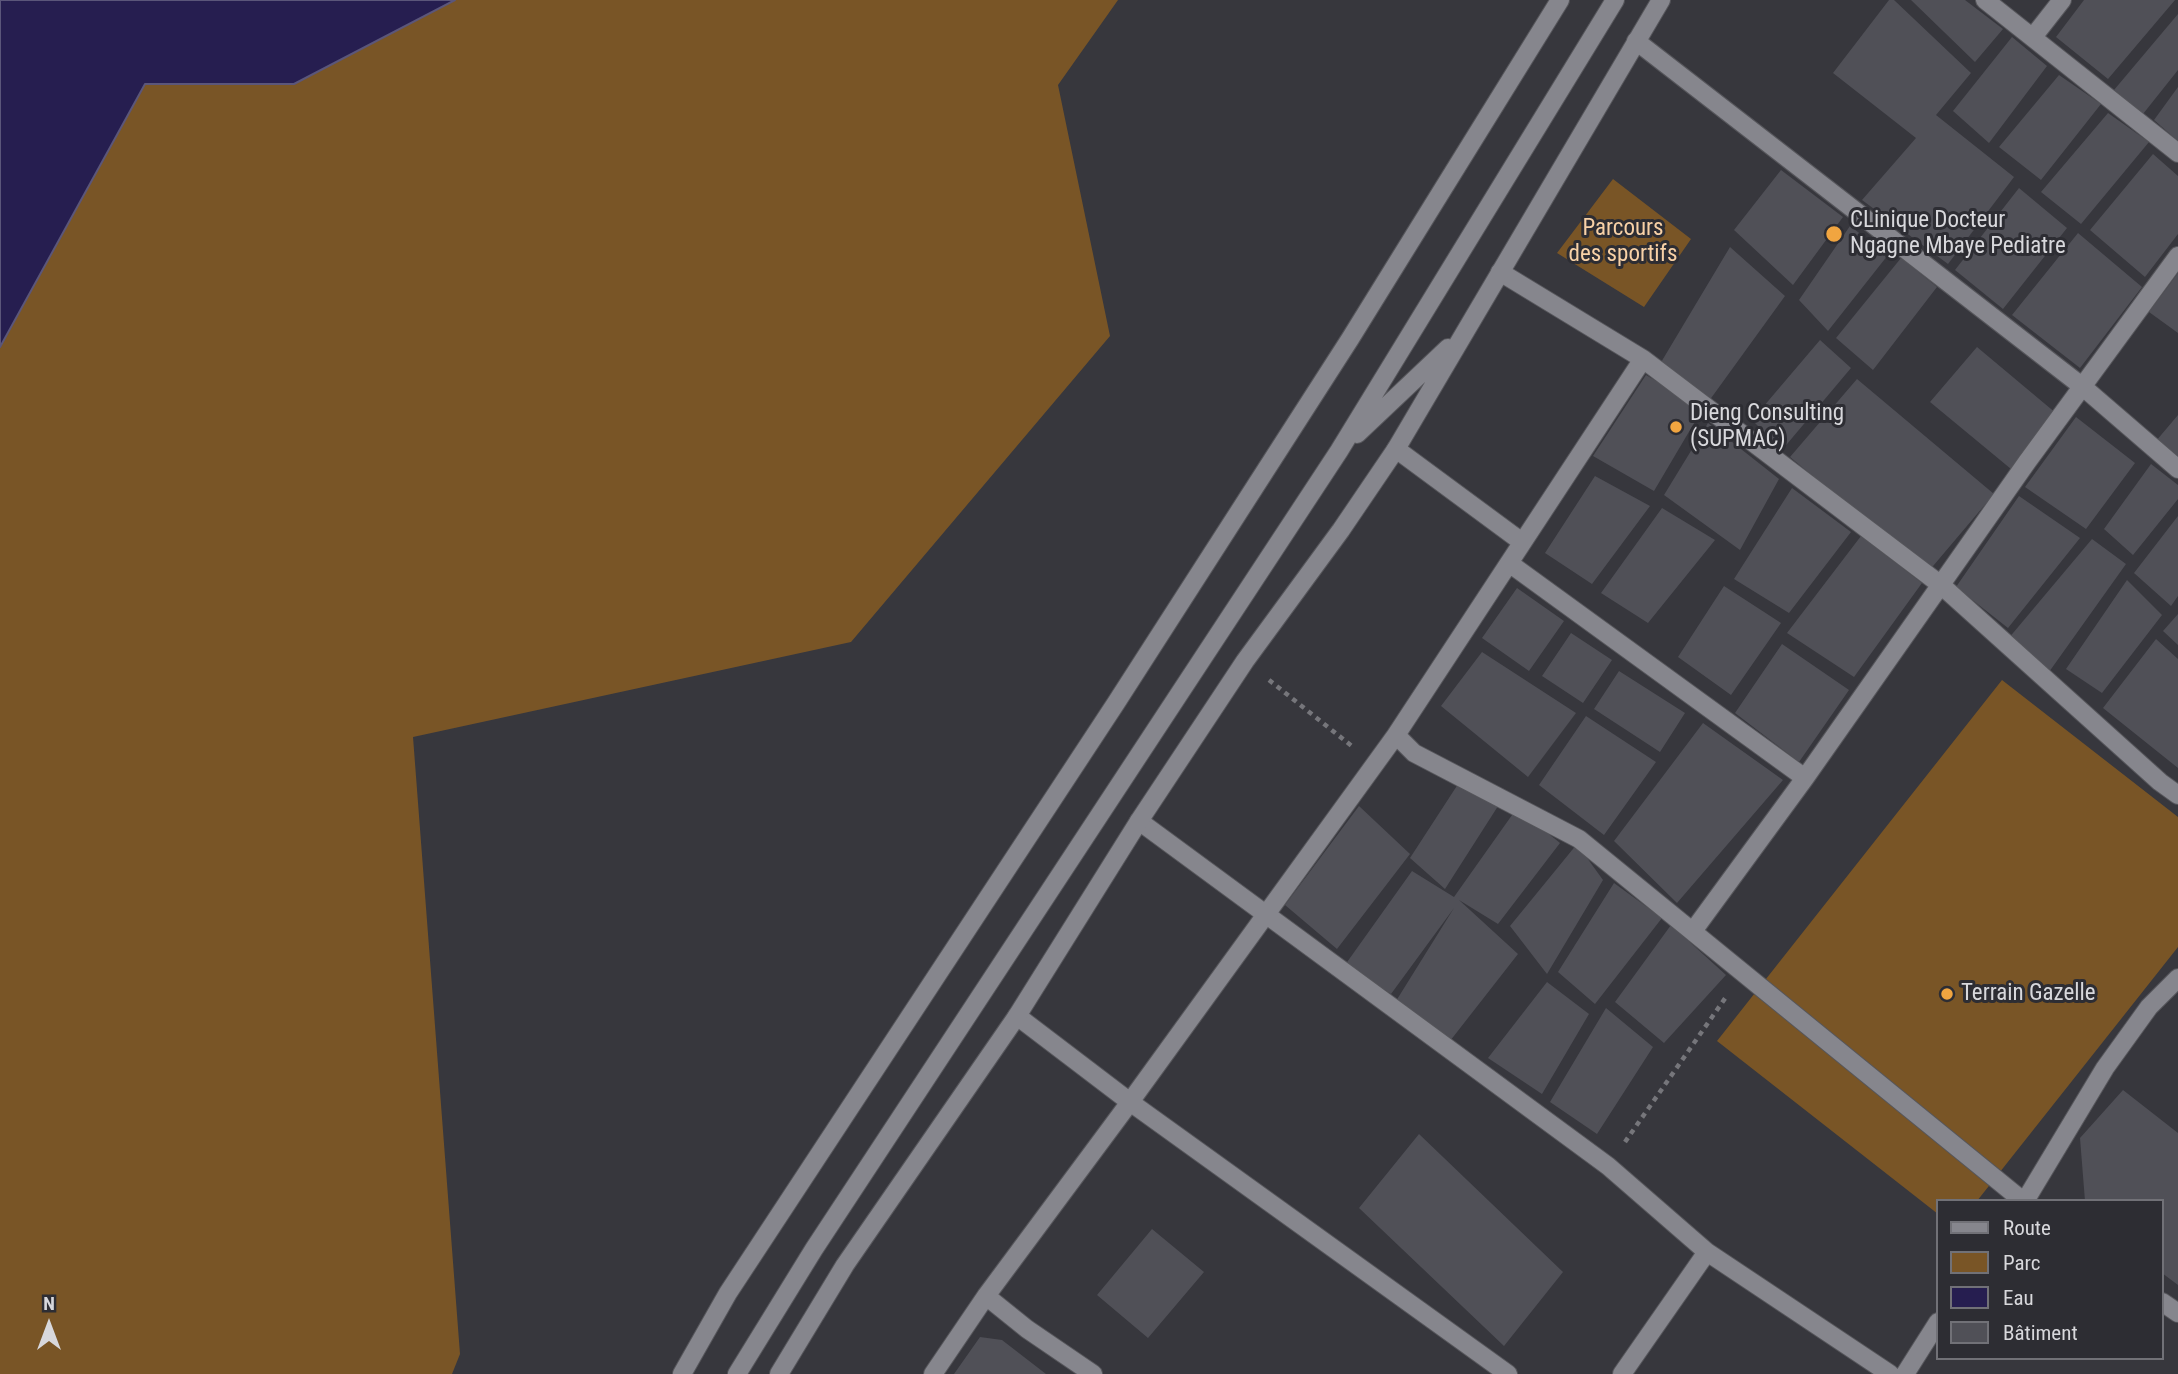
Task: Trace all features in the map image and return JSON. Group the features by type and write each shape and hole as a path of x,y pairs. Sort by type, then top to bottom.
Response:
{"street":[{"path":"682,1374 728,1293 1124,692 1350,339 1560,0"},
{"path":"737,1374 814,1249 1339,451 1615,0"},
{"path":"779,1374 845,1265 1017,1016 1139,821 1245,661 1341,530 1396,449 1661,0"},
{"path":"1984,0 2178,153"},
{"path":"2033,37 2062,0"},
{"path":"1636,41 2083,387 2178,469"},
{"path":"1693,930 1805,778 2178,256"},
{"path":"1500,272 1643,359 1941,585 2160,782 2178,795"},
{"path":"1339,451 1464,334"},
{"path":"933,1374 986,1296 1396,735 1643,359"},
{"path":"1396,449 1522,542"},
{"path":"1509,563 1805,778"},
{"path":"1396,735 1414,753 1579,839 2022,1199"},
{"path":"1139,821 1608,1166 1707,1252 1890,1374"},
{"path":"2025,1199 2105,1068 2148,1007 2178,978"},
{"path":"1017,1016 1130,1102 1508,1374"},
{"path":"1622,1374 1707,1252"},
{"path":"986,1296 1027,1329 1093,1374"},
{"path":"1905,1374 1937,1324"}],"path":[{"path":"1245,661 1375,765"},
{"path":"1608,1166 1735,984 1745,974"}],"green space":[{"path":"455,0 1118,0 1058,85 1110,336 851,642 413,737 460,1354 452,1374 0,1374 0,347 145,84 294,83"},
{"name":"Parcours des sportifs","path":"1613,179 1691,239 1644,307 1557,253"},
{"name":"Terrain Gazelle","path":"2002,680 2178,817 2178,947 1979,1199 1937,1199 1937,1213 1717,1041"}],"water":[{"path":"0,0 455,0 294,84 145,84 0,347"}],"building":[{"path":"1889,0 1894,0 1971,73 1936,115 2014,177 1948,264 1862,200 1916,138 1833,73"},
{"path":"1911,0 1965,0 2003,29 1975,62"},
{"path":"2084,0 2175,0 2108,79 2056,37"},
{"path":"2178,14 2178,70 2143,114 2114,90"},
{"path":"2012,37 2047,66 1989,143 1953,111"},
{"path":"2059,75 2101,104 2041,180 1999,147"},
{"path":"2178,87 2178,141 2154,120"},
{"path":"2108,113 2149,142 2081,224 2041,192"},
{"path":"2153,154 2178,176 2178,234 2145,277 2090,230"},
{"path":"1781,170 1843,217 1793,285 1734,230"},
{"path":"2019,188 2067,228 2003,309 1955,270"},
{"path":"1850,226 1888,255 1828,331 1799,300"},
{"path":"2078,233 2142,287 2080,368 2012,315"},
{"path":"1730,247 1785,296 1709,401 1660,364"},
{"path":"1901,258 1937,287 1873,370 1836,338"},
{"path":"2178,273 2178,333 2149,312"},
{"path":"1820,340 1851,368 1782,450 1752,420"},
{"path":"1977,347 2057,414 2011,469 1930,402"},
{"path":"1646,375 1703,408 1654,491 1593,456"},
{"path":"1857,379 1994,494 1928,572 1790,457"},
{"path":"2178,415 2178,460 2156,441"},
{"path":"2076,417 2135,463 2086,529 2025,487"},
{"path":"1708,423 1779,479 1740,550 1664,495"},
{"path":"2151,464 2178,485 2178,499 2133,555 2104,529"},
{"path":"1595,476 1650,506 1592,584 1545,553"},
{"path":"1792,488 1851,532 1789,613 1734,579"},
{"path":"2019,496 2080,538 2008,628 1956,587"},
{"path":"1662,508 1715,540 1648,623 1601,593"},
{"path":"2178,516 2178,596 2171,606 2134,573"},
{"path":"1861,536 1922,583 1854,677 1787,633"},
{"path":"2092,539 2126,564 2049,672 2008,639"},
{"path":"2127,580 2162,615 2102,693 2066,669"},
{"path":"1724,586 1781,623 1731,695 1678,657"},
{"path":"1517,588 1564,621 1529,671 1482,638"},
{"path":"2178,614 2178,645 2163,631"},
{"path":"1571,633 1612,660 1583,703 1542,676"},
{"path":"2156,639 2178,659 2178,768 2103,708"},
{"path":"1782,644 1849,690 1799,762 1735,713"},
{"path":"1482,652 1576,713 1528,777 1441,706"},
{"path":"1619,671 1685,713 1660,752 1594,709"},
{"path":"1586,716 1656,762 1604,835 1539,785"},
{"path":"1703,723 1783,780 1677,903 1614,841"},
{"path":"1462,778 1500,803 1445,889 1410,858"},
{"path":"1359,806 1410,854 1337,949 1285,905"},
{"path":"1517,808 1560,843 1498,924 1459,900 1518,954 1450,1041 1396,1001 1454,908 1391,994 1345,965 1412,871 1454,897"},
{"path":"1577,844 1603,880 1547,974 1510,926"},
{"path":"1614,883 1662,918 1595,1004 1558,972"},
{"path":"1671,925 1726,975 1664,1043 1615,1002"},
{"path":"1547,982 1589,1014 1542,1094 1488,1058"},
{"path":"1606,1008 1653,1047 1597,1134 1550,1102"},
{"path":"2123,1090 2178,1133 2178,1285 2164,1274 2164,1199 2085,1199 2080,1138"},
{"path":"1419,1134 1563,1272 1504,1346 1359,1208"},
{"path":"1152,1229 1204,1272 1148,1338 1097,1295"},
{"path":"980,1337 1002,1340 1046,1374 954,1374"}],"place":[{"name":"CLinique Docteur Ngagne Mbaye Pediatre","path":"1834,234"},
{"name":"Dieng Consulting (SUPMAC)","path":"1676,427"},
{"name":"Terrain Gazelle","path":"1947,994"}]}
